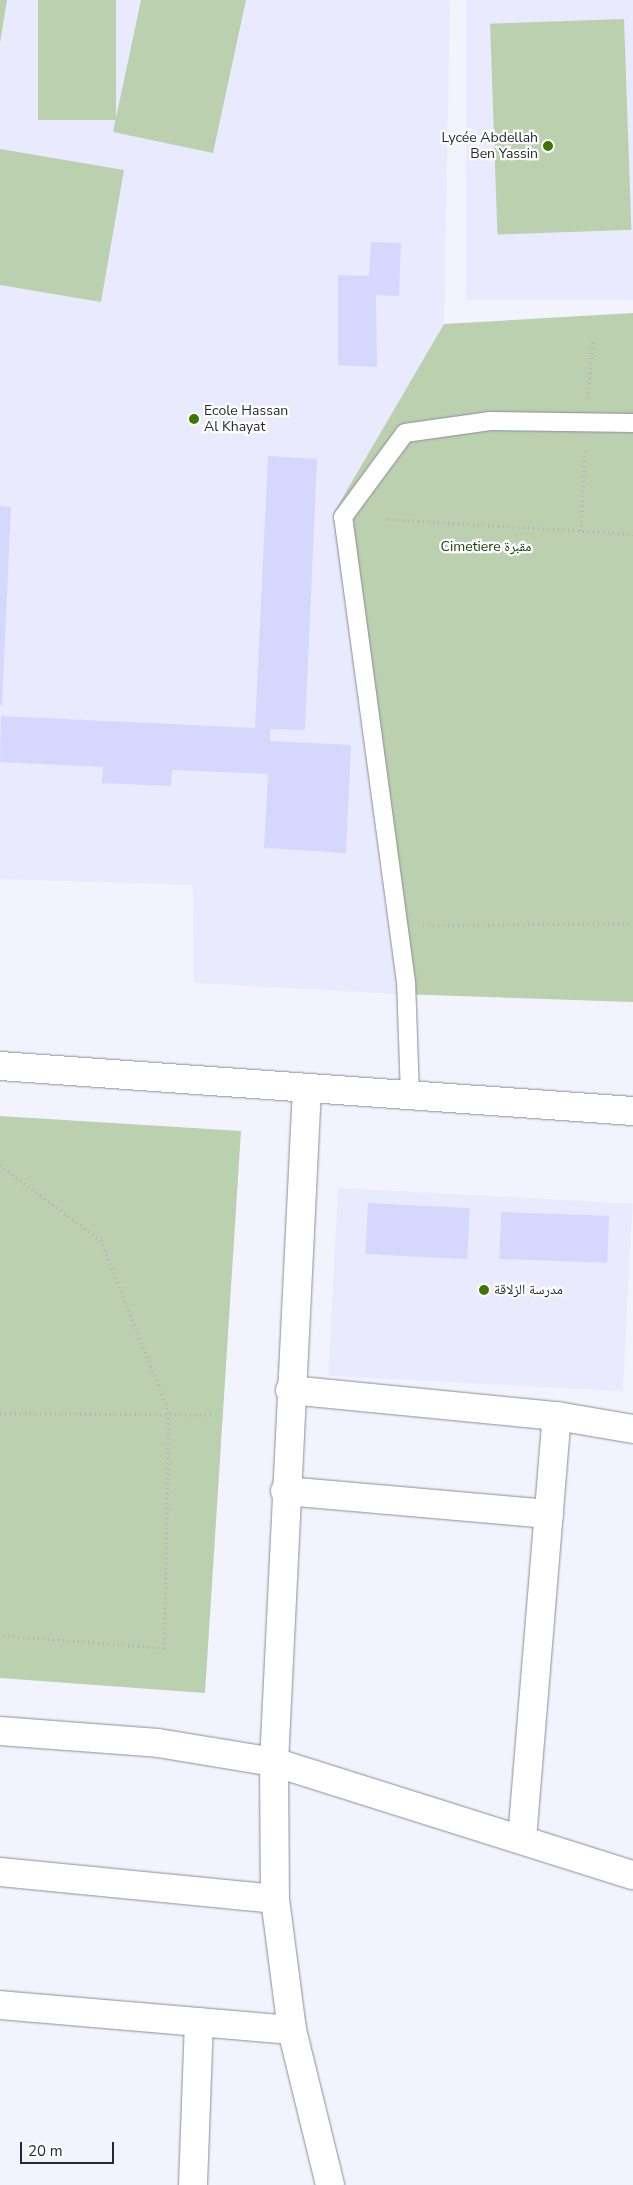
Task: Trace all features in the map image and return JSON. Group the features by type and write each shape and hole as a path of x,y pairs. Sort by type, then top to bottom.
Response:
{"street":[{"path":"0,1066 633,1111"},
{"path":"307,1088 285,1491 274,1762 274,1899 292,2030 330,2185"},
{"path":"290,1390 557,1416 633,1429"},
{"path":"522,1839 557,1416"},
{"path":"285,1491 549,1514"},
{"path":"0,1731 158,1743 274,1762 633,1875"},
{"path":"0,1872 274,1899"},
{"path":"0,2005 292,2030"},
{"path":"193,2185 198,2022"}],"lane":[{"path":"410,1095 406,982 343,518 405,433 490,421 633,423"}],"path":[{"path":"388,519 633,534"},
{"path":"398,925 633,923"},
{"path":"0,1165 101,1240 169,1413 164,1648 0,1635"},
{"path":"0,1413 169,1413 211,1415"}],"shaded area":[{"name":"Ecole Hassan Al Khayat","path":"0,0 450,0 444,324 333,514 399,994 194,983 193,885 0,879"},
{"name":"Lycée Abdellah Ben Yassin","path":"466,0 633,0 633,300 466,300"},
{"name":"مدرسة الزلاقة","path":"338,1188 633,1203 623,1391 328,1376"}],"green space":[{"path":"0,0 7,0 0,43"},
{"path":"38,0 116,0 116,120 38,120"},
{"path":"141,0 246,0 213,153 113,132"},
{"path":"624,19 631,230 497,235 490,24"},
{"path":"0,149 124,170 101,302 0,285"},
{"name":"Cimetiere مقبرة","path":"633,313 633,1002 399,994 333,514 444,324"},
{"path":"0,1116 241,1131 205,1693 0,1678"}],"building":[{"path":"371,242 401,243 399,296 376,295 377,367 338,365 338,275 369,276"},
{"path":"268,456 317,459 305,730 270,729 270,741 351,745 346,853 264,848 268,774 172,770 171,786 102,783 103,767 0,762 1,716 255,728"},
{"path":"0,506 11,507 2,705 0,705"},
{"path":"368,1203 470,1208 467,1259 365,1254"},
{"path":"501,1212 609,1216 607,1263 499,1259"}],"place":[{"name":"Lycée Abdellah Ben Yassin","path":"548,146"},
{"name":"Ecole Hassan Al Khayat","path":"194,419"},
{"name":"مدرسة الزلاقة","path":"484,1290"}]}
